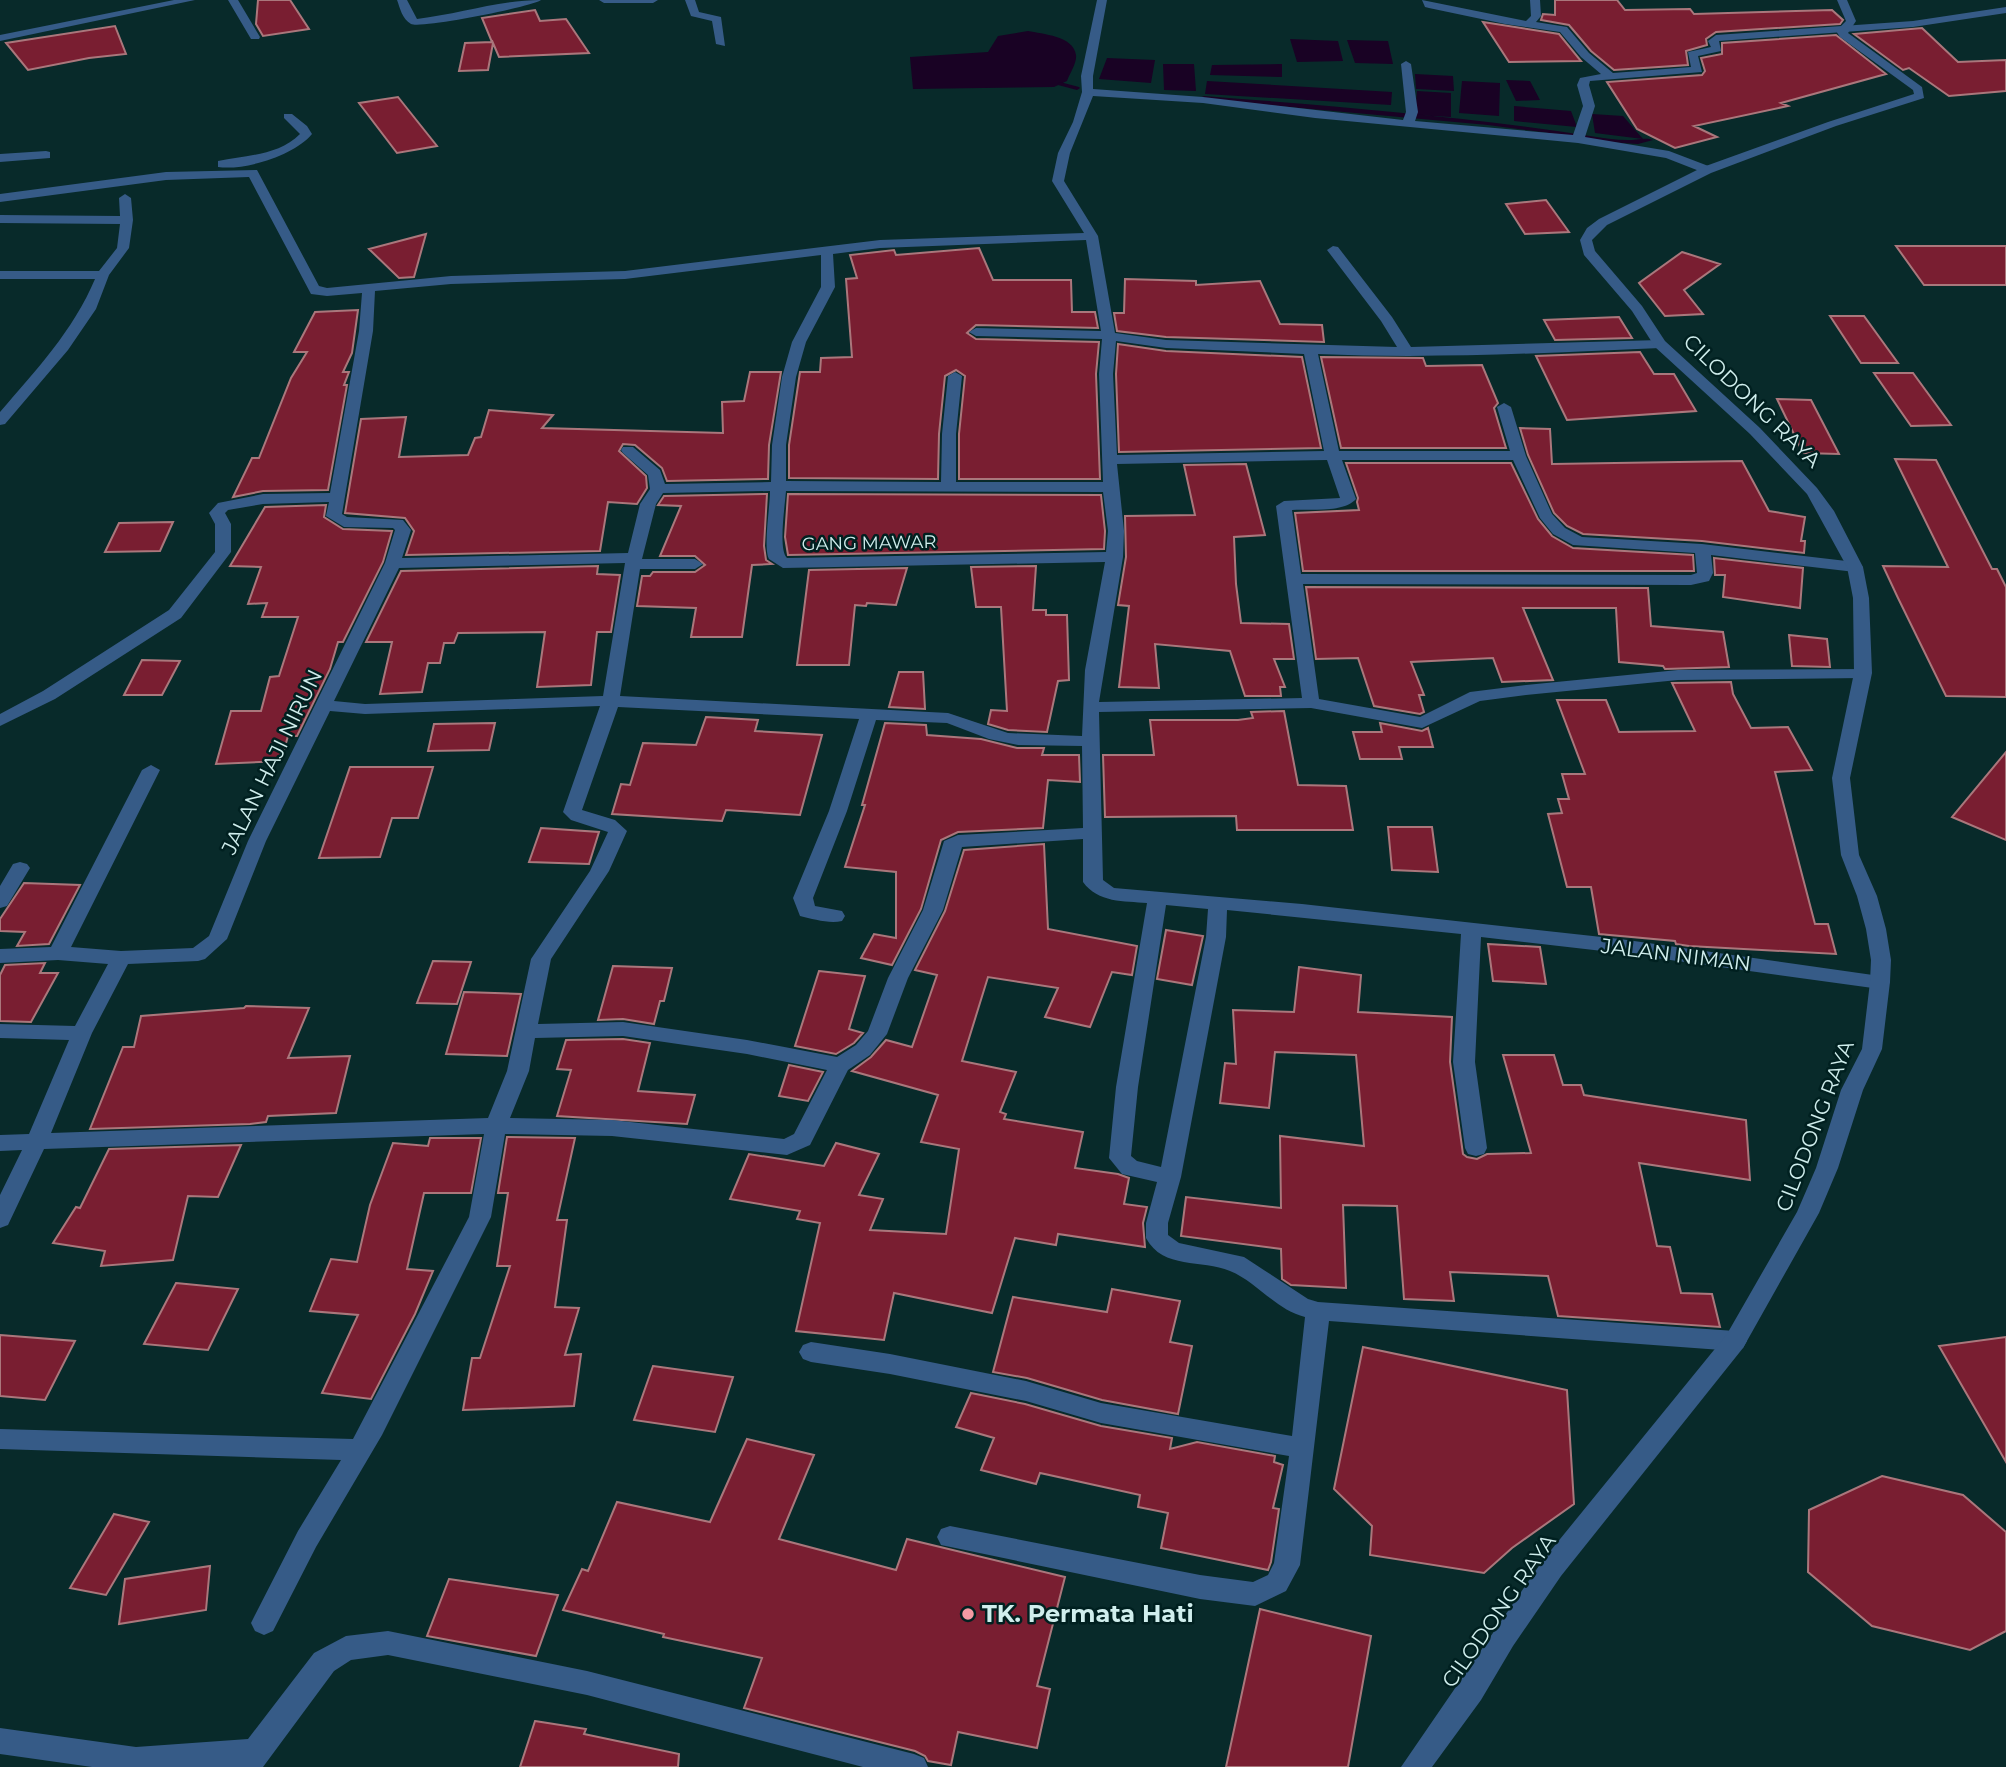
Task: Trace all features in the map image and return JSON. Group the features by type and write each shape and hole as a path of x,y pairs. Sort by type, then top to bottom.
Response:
{"street":[{"path":"0,38 190,0"},
{"path":"233,0 255,37"},
{"path":"402,0 409,17 415,22 536,0"},
{"path":"473,0 479,12"},
{"path":"604,0 653,0"},
{"path":"690,0 695,14 718,19 722,44"},
{"path":"0,198 166,176 236,172 256,174 316,291 523,276 625,275 880,244 1092,236 1078,212 1064,197 1058,181 1065,151 1076,133 1088,92 1088,68 1102,0"},
{"path":"1427,0 1429,5 1441,8 1563,29 1585,55 1610,76"},
{"path":"1528,25 1536,16 1535,0"},
{"path":"1841,31 1851,22 1842,0"},
{"path":"1580,136 1589,106 1583,85 1586,78 1698,70 1692,54 1717,49 1713,41 1716,38 1841,31 1913,24 2006,10"},
{"name":"CILODONG RAYA","path":"1415,1767 1471,1691 1503,1637 1552,1568 1656,1443 1735,1341 1808,1213 1828,1168 1852,1090 1872,1049 1881,960 1867,896 1850,855 1843,810 1842,778 1863,673 1861,598 1855,567 1826,511 1797,473 1660,344 1637,309 1589,252 1586,240 1591,231 1603,222 1707,170 1840,121 1920,96 1918,89 1865,53 1841,31"},
{"path":"1406,64 1410,119"},
{"path":"1088,92 1203,100 1315,115 1410,119 1580,136 1669,155 1707,170"},
{"path":"166,176 285,149 306,134 303,128 288,116"},
{"path":"0,158 46,155"},
{"path":"0,421 63,347 89,309 103,275 123,248 127,220 125,198"},
{"path":"0,219 127,220"},
{"name":"JALAN NIMAN","path":"1092,236 1109,337 1106,373 1116,531 1115,557 1090,707 1093,882 1100,889 1110,894 1302,910 1632,948 1880,982"},
{"name":"GANG MAWAR","path":"826,250 829,263 828,286 799,342 789,377 779,445 779,486 773,545 775,556 783,563 1115,557"},
{"path":"1333,250 1387,320 1407,352"},
{"path":"0,275 103,275"},
{"path":"0,721 48,695 175,614 223,552 223,524 217,513 223,506 263,499 337,496 366,331 369,288"},
{"path":"976,332 1089,333 1166,344 1310,351 1407,352 1660,344"},
{"path":"1310,351 1347,501 1284,506 1311,703"},
{"path":"948,487 949,434 955,376"},
{"path":"1504,407 1519,456 1545,514 1559,531 1578,542 1702,549 1855,567"},
{"path":"264,1623 307,1539 373,1428 480,1217 496,1126 518,1071 541,959 599,871 618,831 609,824 580,819 572,812 611,701 628,583 648,505 658,489 655,473 647,463 628,450"},
{"path":"1111,460 1519,456"},
{"path":"658,489 779,486 1112,487"},
{"name":"JALAN HAJI NIRUN","path":"0,956 58,953 121,958 198,954 217,939 257,841 326,705 393,563 403,530 397,523 337,520 334,516 337,496"},
{"path":"1294,579 1691,580 1703,578 1705,573 1702,549"},
{"path":"393,563 634,561 695,564"},
{"path":"1090,707 1311,703 1422,723 1476,696 1526,690 1678,675 1863,673"},
{"path":"326,705 365,709 514,702 611,701 948,718 995,735 1021,740 1090,741"},
{"path":"835,915 807,911 803,898 838,811 869,714"},
{"path":"58,953 151,770"},
{"path":"0,1143 496,1126 612,1128 788,1147 802,1139 840,1065 863,1050 877,1034 898,978 933,910 951,845 958,841 1093,833"},
{"path":"0,902 20,869"},
{"path":"1158,897 1127,1087 1120,1158 1130,1168 1170,1177"},
{"path":"1218,904 1216,937 1170,1177 1157,1223 1157,1238 1171,1251 1236,1263 1301,1307 1318,1311 1735,1341"},
{"path":"1471,930 1464,1062 1476,1148"},
{"path":"0,1219 36,1143 82,1033 121,958"},
{"path":"527,1031 623,1029 747,1047 840,1065"},
{"path":"0,1031 82,1033"},
{"path":"950,1537 1199,1587 1255,1594 1277,1583 1287,1565 1318,1311"},
{"path":"811,1352 890,1364 1026,1391 1101,1413 1265,1440 1303,1449"},
{"path":"0,1439 360,1450"},
{"path":"0,1741 136,1760 252,1759 324,1661 346,1648 388,1643 600,1686 914,1767"}],"shaded area":[{"path":"1028,31 1064,40 1074,49 1075,61 1067,81 1054,87 913,89 910,57 988,52 998,36"},
{"path":"1290,39 1338,41 1343,61 1297,62"},
{"path":"1347,40 1388,41 1393,64 1355,63"},
{"path":"1107,58 1155,60 1151,83 1099,79"},
{"path":"1163,64 1194,64 1196,91 1164,90"},
{"path":"1282,64 1282,77 1210,75 1212,65"},
{"path":"1415,74 1453,76 1454,91 1416,89"},
{"path":"1506,80 1530,81 1540,100 1516,101"},
{"path":"1207,81 1392,92 1391,105 1205,94"},
{"path":"1462,81 1500,83 1499,116 1459,113"},
{"path":"1417,91 1451,93 1451,117 1415,115"},
{"path":"1514,106 1571,111 1577,127 1514,121"},
{"path":"1592,114 1623,116 1643,139 1595,133"}],"building":[{"path":"258,0 290,0 309,29 263,36 256,24"},
{"path":"1555,0 1617,0 1625,10 1690,9 1694,14 1832,10 1843,20 1840,24 1716,32 1706,39 1707,45 1686,51 1688,65 1614,70 1591,51 1569,25 1541,20 1543,14 1555,15"},
{"path":"535,10 540,21 566,19 589,53 499,57 493,43 488,70 459,71 465,43 492,42 482,18"},
{"path":"1483,22 1559,34 1581,61 1509,62"},
{"path":"115,26 126,54 28,70 6,43"},
{"path":"1922,28 1958,62 2006,60 2006,91 1949,96 1909,68 1903,70 1854,34"},
{"path":"1836,35 1886,74 1781,103 1788,106 1694,126 1717,137 1675,148 1637,129 1607,82 1702,75 1705,71 1701,58 1722,54 1722,43"},
{"path":"398,97 437,146 397,153 359,103"},
{"path":"1546,200 1569,232 1525,234 1506,204"},
{"path":"426,234 414,277 399,278 369,249"},
{"path":"1896,246 2006,246 2006,285 1924,285"},
{"path":"979,248 993,280 1071,280 1072,312 1095,312 1098,328 976,325 967,333 976,339 1099,342 1096,374 1100,479 959,479 959,434 965,376 956,370 945,376 938,479 789,478 789,445 800,372 820,372 821,358 852,357 846,279 857,278 850,255 894,250 896,255"},
{"path":"1682,252 1720,264 1684,290 1703,314 1665,316 1639,283"},
{"path":"1125,279 1196,281 1196,285 1260,281 1280,324 1322,325 1324,342 1166,337 1117,331 1114,313 1124,313"},
{"path":"358,310 352,353 343,372 349,372 344,385 347,385 328,490 263,491 233,497 252,458 259,458 291,378 307,352 294,352 315,312"},
{"path":"1830,316 1864,316 1898,363 1861,363"},
{"path":"1619,317 1632,338 1555,340 1544,320"},
{"path":"1118,344 1166,351 1302,357 1321,448 1119,452 1116,374"},
{"path":"1640,352 1654,374 1674,374 1696,411 1567,420 1536,356"},
{"path":"1321,357 1423,358 1426,366 1482,365 1498,403 1494,408 1506,448 1341,448"},
{"path":"750,372 781,372 769,445 768,479 667,481 662,468 635,445 623,444 619,451 646,476 647,488 637,504 608,502 600,551 406,555 414,531 405,518 345,513 361,419 406,417 399,457 468,455 475,438 481,437 489,410 553,415 542,428 723,433 722,402 744,401"},
{"path":"1874,373 1913,373 1951,425 1911,426"},
{"path":"1777,399 1811,400 1839,454 1803,453"},
{"path":"1520,428 1550,429 1552,464 1742,461 1769,511 1805,517 1801,541 1805,541 1804,553 1702,541 1583,534 1567,526 1554,513 1528,455"},
{"path":"1895,459 1936,460 1992,569 1997,569 2006,587 2006,697 1946,696 1883,566 1948,567"},
{"path":"1346,463 1511,463 1538,519 1552,536 1573,548 1693,555 1694,571 1303,571 1295,513 1359,510 1358,498"},
{"path":"1246,464 1265,535 1234,537 1241,623 1289,624 1294,659 1274,659 1285,687 1280,687 1281,696 1245,696 1230,651 1155,644 1159,688 1119,687 1129,606 1118,605 1126,557 1125,516 1195,515 1184,465"},
{"path":"767,494 764,546 766,560 772,564 752,565 742,637 691,637 696,608 637,606 642,576 650,576 653,572 695,572 705,565 695,556 660,556 681,506 658,505 664,496"},
{"path":"788,494 1101,495 1104,549 788,555 785,537"},
{"path":"326,505 324,517 343,529 392,531 383,562 343,642 338,642 330,669 297,736 288,736 281,761 216,764 231,711 261,711 270,677 279,676 298,617 262,617 267,603 248,604 261,567 230,566 265,507"},
{"path":"173,522 160,551 105,552 119,523"},
{"path":"1714,558 1803,568 1800,608 1723,597 1725,575 1715,575"},
{"path":"598,566 597,574 620,575 611,632 597,632 591,685 537,687 545,632 458,633 454,643 444,643 440,663 428,663 422,692 380,694 392,642 366,642 401,571"},
{"path":"1036,566 1033,610 1046,610 1046,615 1067,615 1069,680 1058,681 1047,732 1008,730 988,724 991,710 1007,711 1001,607 976,607 971,567"},
{"path":"907,568 896,605 855,605 849,665 797,665 809,570"},
{"path":"1306,587 1648,588 1651,626 1723,632 1729,667 1665,669 1663,666 1619,662 1616,608 1523,608 1553,680 1502,682 1493,658 1411,662 1424,695 1419,695 1424,712 1420,714 1374,706 1358,658 1316,659"},
{"path":"1789,635 1827,639 1830,667 1792,666"},
{"path":"142,660 180,661 162,695 124,695"},
{"path":"899,672 923,672 925,709 889,707"},
{"path":"1731,682 1733,694 1751,728 1788,727 1812,770 1775,772 1815,924 1828,924 1836,954 1689,946 1676,944 1675,941 1599,934 1591,887 1567,887 1548,814 1562,813 1558,799 1569,799 1562,774 1585,774 1557,700 1606,700 1619,732 1695,731 1672,683"},
{"path":"1284,711 1298,785 1346,786 1353,830 1237,830 1236,816 1105,817 1103,755 1154,755 1150,720 1238,720 1253,718 1251,712"},
{"path":"706,717 758,720 755,731 822,735 800,815 726,810 722,821 612,814 621,784 630,785 643,743 696,745"},
{"path":"495,723 489,750 428,751 434,724"},
{"path":"885,723 926,725 927,735 981,739 1017,748 1044,748 1042,755 1079,755 1080,782 1048,780 1043,828 958,832 941,840 921,909 892,965 861,958 874,934 896,938 896,872 845,867 865,805 862,805"},
{"path":"1380,723 1422,731 1428,728 1433,747 1399,747 1402,759 1360,759 1353,732 1382,732"},
{"path":"2006,752 2006,840 1952,817"},
{"path":"350,767 433,767 418,818 392,818 380,857 319,858"},
{"path":"1388,827 1432,827 1438,872 1392,870"},
{"path":"541,828 599,832 589,864 529,862"},
{"path":"1044,844 1048,929 1137,946 1132,975 1112,972 1090,1027 1045,1017 1058,988 988,977 962,1061 1016,1072 1000,1112 1006,1114 1004,1119 1083,1132 1075,1168 1129,1178 1124,1204 1147,1207 1143,1223 1145,1247 1058,1234 1056,1245 1015,1238 992,1313 894,1293 884,1340 796,1331 820,1223 797,1219 800,1211 730,1199 749,1154 824,1166 836,1143 879,1154 859,1195 883,1199 870,1230 946,1234 959,1149 921,1142 938,1095 852,1071 871,1057 886,1040 912,1047 937,975 915,970 945,911 964,850"},
{"path":"24,883 80,885 49,944 17,946 25,932 0,931 0,919"},
{"path":"1166,930 1203,936 1192,985 1157,979"},
{"path":"1488,944 1540,947 1546,984 1493,981"},
{"path":"433,961 471,962 457,1004 417,1003"},
{"path":"45,963 40,973 58,973 31,1022 0,1021 0,975 5,965"},
{"path":"613,966 672,968 664,1001 660,1001 654,1024 623,1019 598,1020"},
{"path":"1299,967 1361,975 1358,1012 1452,1017 1450,1062 1463,1154 1467,1157 1477,1159 1487,1154 1531,1153 1503,1055 1554,1055 1563,1085 1581,1085 1584,1095 1746,1120 1750,1180 1639,1163 1657,1246 1670,1247 1681,1293 1712,1294 1720,1327 1558,1316 1548,1276 1450,1272 1454,1301 1404,1299 1397,1206 1343,1205 1346,1288 1291,1285 1282,1279 1281,1249 1181,1236 1186,1197 1281,1208 1280,1136 1364,1146 1356,1055 1275,1052 1269,1108 1220,1103 1225,1063 1236,1064 1233,1010 1294,1012"},
{"path":"819,971 865,976 849,1029 863,1033 854,1043 836,1054 795,1046"},
{"path":"464,992 521,994 507,1056 446,1054"},
{"path":"246,1006 309,1008 288,1058 350,1056 336,1113 268,1116 266,1122 250,1124 90,1129 123,1047 134,1047 141,1016"},
{"path":"623,1039 650,1043 638,1091 695,1095 687,1124 557,1116 571,1070 557,1069 566,1040"},
{"path":"789,1065 823,1072 808,1101 779,1096"},
{"path":"507,1137 575,1138 557,1220 567,1220 555,1307 579,1308 565,1355 581,1354 574,1406 463,1410 472,1358 480,1358 510,1266 497,1266 508,1193 498,1193"},
{"path":"430,1138 481,1138 471,1193 424,1193 407,1269 433,1271 415,1314 371,1399 322,1393 358,1315 310,1311 331,1259 357,1262 370,1205 393,1143 428,1146"},
{"path":"241,1145 218,1197 188,1196 173,1260 101,1266 105,1251 53,1243 76,1207 80,1208 109,1149"},
{"path":"176,1283 238,1289 208,1350 144,1344"},
{"path":"1112,1289 1180,1301 1170,1342 1192,1346 1178,1414 1102,1400 1027,1378 993,1372 1013,1297 1107,1312"},
{"path":"0,1335 75,1341 45,1400 0,1396"},
{"path":"2006,1337 2006,1462 1939,1346"},
{"path":"1363,1347 1567,1390 1574,1504 1512,1548 1484,1573 1370,1555 1372,1526 1334,1489"},
{"path":"653,1366 733,1377 715,1432 634,1420"},
{"path":"971,1393 1025,1404 1101,1426 1172,1438 1170,1449 1197,1442 1275,1456 1274,1462 1283,1465 1273,1508 1279,1509 1268,1570 1161,1548 1168,1513 1138,1507 1140,1495 1040,1473 1036,1484 981,1470 994,1438 956,1427"},
{"path":"747,1439 814,1455 779,1539 896,1570 907,1539 1065,1577 1037,1686 1050,1689 1037,1748 958,1732 951,1765 928,1761 925,1756 915,1751 744,1708 762,1658 663,1637 664,1634 563,1610 582,1569 588,1571 617,1502 710,1522"},
{"path":"1882,1476 1963,1495 2006,1532 2006,1631 1970,1650 1872,1626 1808,1572 1809,1510"},
{"path":"114,1514 149,1522 106,1595 70,1588"},
{"path":"210,1566 206,1610 119,1624 125,1579"},
{"path":"449,1579 558,1595 536,1656 427,1636"},
{"path":"1260,1609 1371,1636 1348,1767 1226,1767"},
{"path":"535,1721 586,1729 584,1734 679,1754 678,1767 520,1767"}],"waterway":[{"path":"1060,84 1077,88"},
{"path":"1204,98 1488,124 1607,141 1650,140"}],"place":[{"name":"TK. Permata Hati","path":"968,1614"}]}
